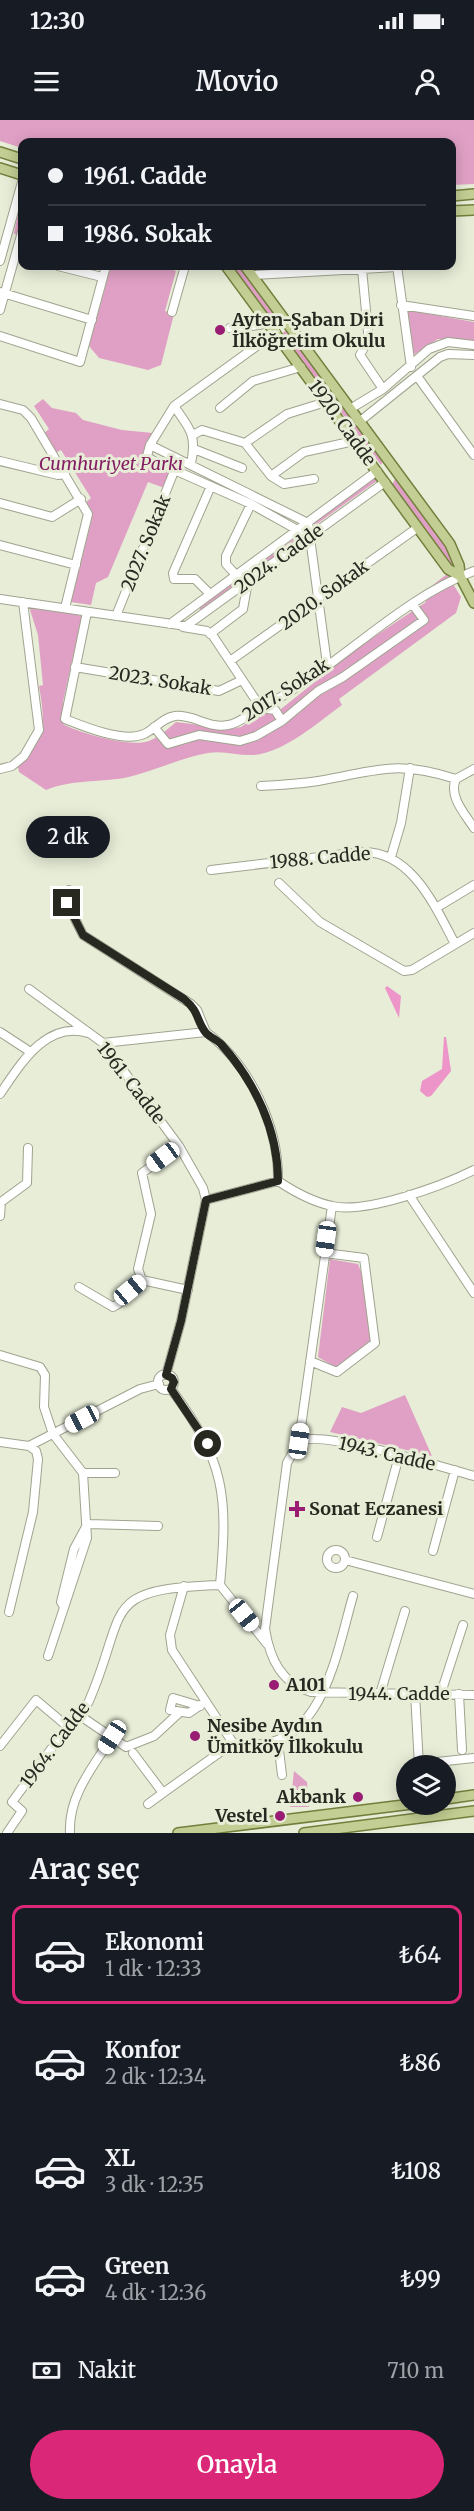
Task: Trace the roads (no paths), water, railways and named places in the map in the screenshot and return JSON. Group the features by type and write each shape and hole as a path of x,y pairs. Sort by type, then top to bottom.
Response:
{"main road":[{"path":"0,152 18,158"},
{"path":"0,168 18,174"},
{"path":"456,196 474,194"},
{"path":"456,211 474,210"},
{"name":"1920. Cadde","path":"229,270 417,528 448,569 460,576"},
{"name":"1920. Cadde","path":"248,270 450,544 459,564 460,576 474,603"},
{"path":"267,321 279,313"},
{"path":"276,332 287,324"},
{"path":"377,471 388,462"},
{"path":"385,482 396,473"},
{"path":"456,1798 474,1795"},
{"path":"178,1833 396,1806"},
{"path":"304,1833 328,1832 474,1811"}],"street":[{"path":"0,261 3,237 18,194"},
{"path":"3,237 18,241"},
{"path":"0,310 2,293 18,260"},
{"path":"74,270 102,277"},
{"path":"0,336 80,362 105,270"},
{"path":"172,312 184,270"},
{"path":"252,275 344,270"},
{"path":"362,270 368,332 367,342 360,355 383,389"},
{"path":"397,270 411,367"},
{"path":"2,293 92,320"},
{"path":"401,304 474,316"},
{"path":"230,328 260,326 267,321"},
{"path":"276,332 174,406 150,445 147,456 251,504 300,529 310,537"},
{"path":"350,409 383,389 429,349 448,342 474,345"},
{"path":"359,422 448,354 474,355"},
{"path":"220,408 253,381 301,367"},
{"path":"417,376 474,455"},
{"path":"245,443 287,414 326,402"},
{"path":"0,404 27,413 81,499 88,517 65,608"},
{"path":"174,406 193,435 194,449 191,464"},
{"path":"193,435 202,430 245,443 271,476 284,484 315,479"},
{"path":"271,476 304,452 354,441"},
{"path":"150,445 309,523 327,664"},
{"path":"194,449 242,468"},
{"path":"0,461 57,475 65,474"},
{"name":"2027. Sokak","path":"116,616 175,469"},
{"name":"2024. Cadde","path":"170,624 377,471"},
{"name":"2024. Cadde","path":"183,627 385,482"},
{"path":"210,594 195,579 174,579 173,573 211,486"},
{"path":"0,503 52,517 81,499"},
{"path":"236,575 226,564 226,556 251,504"},
{"name":"2020. Sokak","path":"230,661 417,528"},
{"path":"0,544 76,565"},
{"name":"2017. Sokak","path":"87,612 65,719 98,731 137,737 163,719 174,716 185,716 216,726 230,725 271,704 413,605 460,576 474,571"},
{"path":"210,634 243,609 248,581"},
{"path":"0,598 170,624 210,634 261,708 275,710 282,721"},
{"path":"0,769 12,766 24,756 39,730 22,602"},
{"path":"154,727 168,744 199,735 240,741 256,736 282,721 318,691 343,677 424,620 413,605"},
{"path":"192,607 199,617 197,630"},
{"name":"2023. Sokak","path":"75,668 219,691 243,680"},
{"path":"261,786 317,781 367,769 394,766 430,771 456,779"},
{"path":"391,857 401,823 410,768"},
{"path":"474,769 456,779 453,788 455,797 474,828"},
{"name":"1988. Cadde","path":"211,870 361,852 381,853 391,857 411,874 436,908 455,944"},
{"path":"279,883 320,922 399,970 412,970 474,933"},
{"path":"436,908 474,885"},
{"path":"69,890 67,903 83,935 184,999 196,1010 206,1032 219,1042 236,1062 261,1103 277,1155 278,1181"},
{"name":"1961. Cadde","path":"29,989 103,1042 179,1146 203,1188 206,1200"},
{"path":"0,1094 29,1051 52,1037 66,1032 80,1031 92,1035"},
{"path":"0,1032 29,1051"},
{"path":"103,1042 206,1032"},
{"path":"142,1280 138,1269 151,1214 142,1173 179,1146"},
{"path":"0,1216 1,1202 27,1183 28,1148"},
{"path":"171,1389 163,1389 159,1384 159,1379 166,1375 188,1290 206,1200 278,1181 332,1206 350,1207 409,1195 474,1170"},
{"path":"409,1195 474,1293"},
{"path":"268,1646 265,1629 287,1463 299,1441 332,1206"},
{"path":"310,1361 337,1372 375,1343 364,1258 324,1253"},
{"path":"79,1287 113,1307 120,1304 130,1290 142,1280"},
{"path":"142,1280 188,1290"},
{"path":"0,1354 40,1367 45,1375 45,1407 53,1434 83,1473 87,1524 74,1549 61,1602 64,1609 48,1656"},
{"path":"166,1375 173,1380 171,1389 201,1430 214,1458 222,1488 223,1551 220,1585 268,1646"},
{"path":"29,1446 140,1389 159,1384"},
{"name":"1943. Cadde","path":"299,1441 317,1437 399,1455 474,1476"},
{"path":"0,1442 29,1446 36,1451 38,1459 33,1512 9,1612"},
{"path":"377,1537 399,1455"},
{"path":"433,1551 455,1470"},
{"path":"83,1473 116,1473"},
{"path":"87,1524 158,1526"},
{"path":"345,1560 474,1594"},
{"name":"1964. Cadde","path":"7,1833 22,1811 12,1803 89,1701 112,1629 129,1602 146,1594 184,1586 220,1585"},
{"path":"184,1586 171,1626 170,1642 202,1704 233,1743"},
{"path":"148,1804 233,1743 263,1746 278,1742 305,1720 324,1693 353,1596"},
{"path":"380,1694 405,1611"},
{"path":"441,1693 463,1625"},
{"name":"1944. Cadde","path":"268,1646 271,1658 288,1682 299,1689 324,1693 474,1695"},
{"path":"415,1693 418,1755"},
{"path":"459,1694 462,1750"},
{"path":"173,1698 202,1704 189,1713 170,1710 173,1698"},
{"path":"0,1746 36,1700 68,1726"},
{"path":"130,1750 154,1736 180,1712"},
{"path":"79,1715 130,1750 163,1793"},
{"path":"70,1833 70,1816 76,1794 112,1737"},
{"path":"278,1742 282,1775"},
{"path":"456,1760 474,1758"}],"place":[{"name":"Ayten-Şaban Diri İlköğretim Okulu","path":"220,330"},
{"name":"Sonat Eczanesi","path":"297,1509"},
{"name":"A101","path":"274,1685"},
{"name":"Nesibe Aydın Ümitköy İlkokulu","path":"195,1736"},
{"name":"Akbank","path":"358,1797"},
{"name":"Vestel","path":"280,1816"}],"park label":[{"name":"Cumhuriyet Parkı","path":"111,464"}]}
